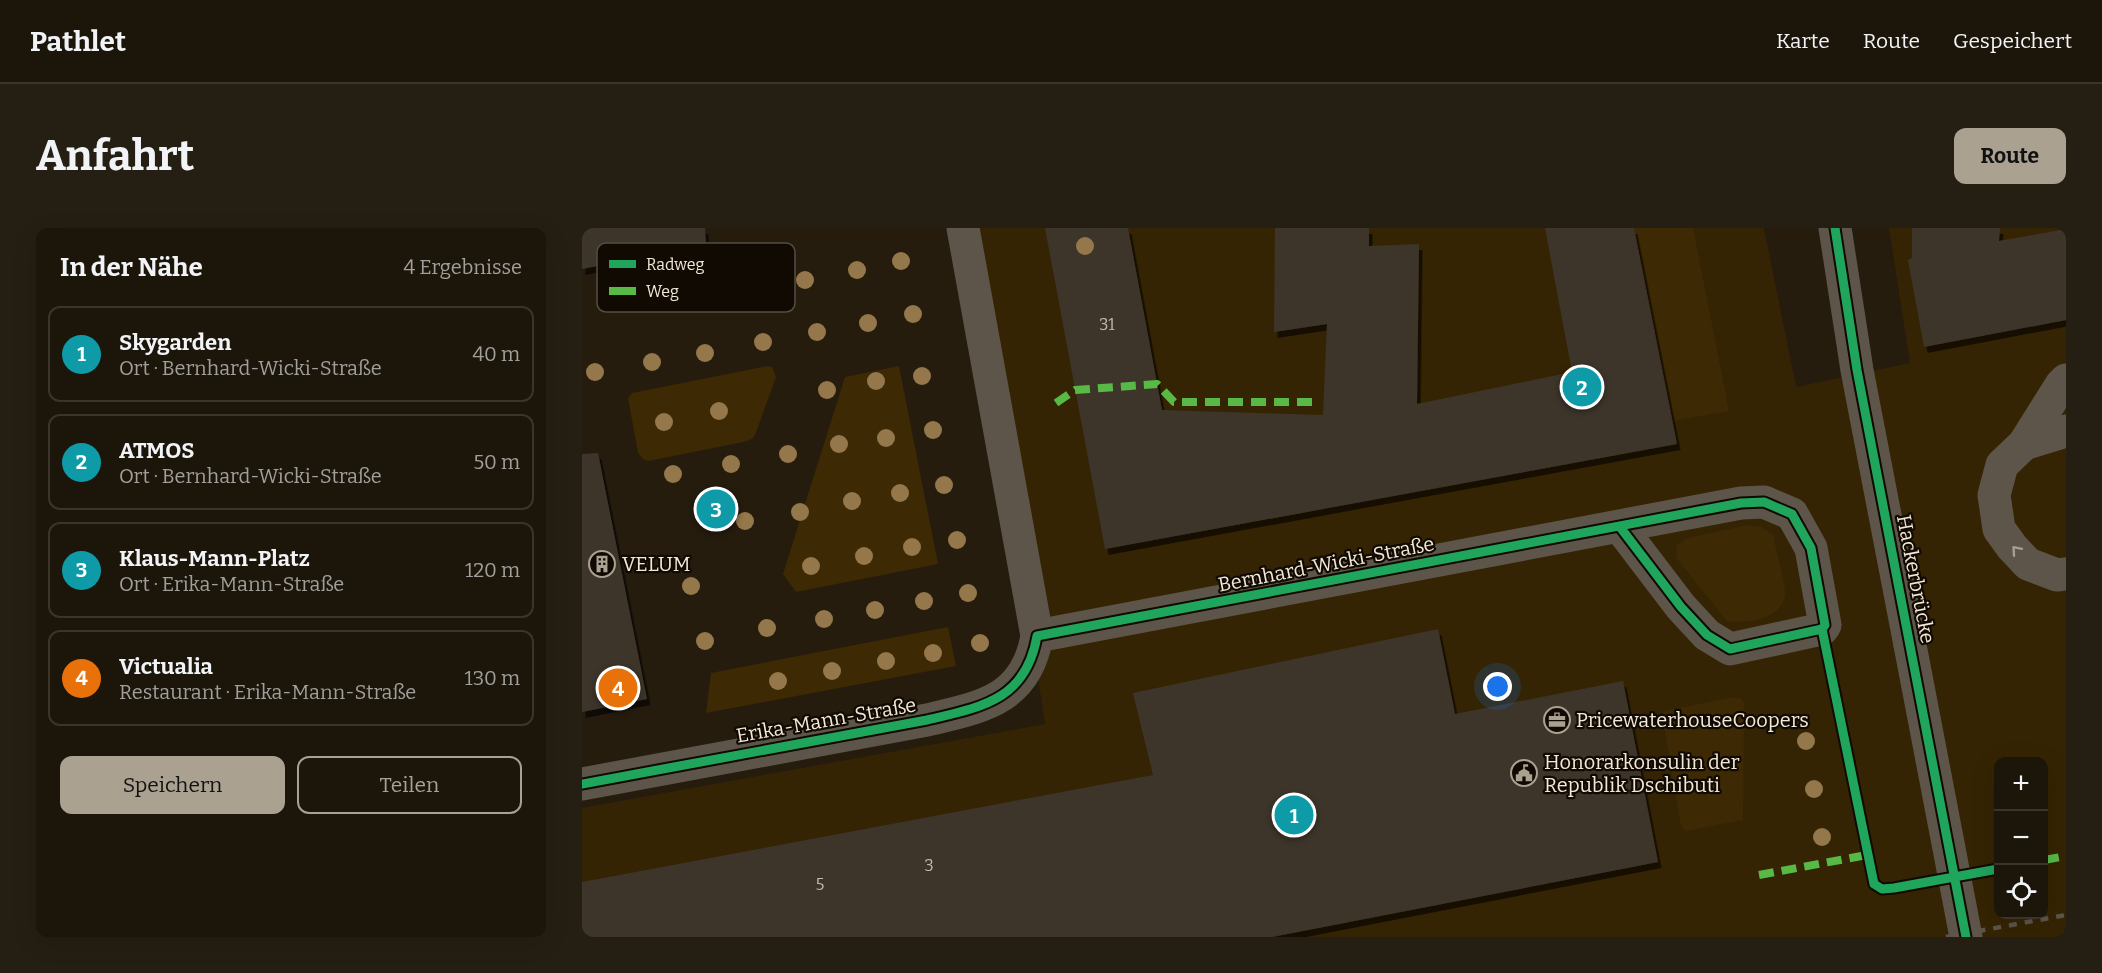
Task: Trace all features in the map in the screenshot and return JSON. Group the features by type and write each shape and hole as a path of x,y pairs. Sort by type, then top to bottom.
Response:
{"street":[{"path":"963,228 1037,636"},
{"name":"Hackerbrücke","path":"1835,228 1857,370 1966,937"},
{"path":"2066,380 2024,444 2002,465 1994,495 1999,529 2028,564 2057,574 2066,574"},
{"path":"2024,444 2066,431"},
{"name":"Bernhard-Wicki-Straße","path":"1037,636 1741,503 1764,502 1792,514 1811,548 1825,625 1822,629 1730,649 1707,635 1681,607 1620,526"},
{"name":"Erika-Mann-Straße","path":"582,784 927,720 979,708 1006,694 1025,672 1034,656 1037,636"}],"shaded area":[{"path":"970,228 1764,228 1796,387 1910,363 1889,228 2066,228 2066,937 582,937 582,808 1045,724"},
{"path":"1634,228 1693,228 1729,411 1672,421"},
{"path":"899,366 938,564 796,592 783,574 845,377"},
{"path":"772,367 776,377 752,439 648,461 638,453 628,398 632,393"},
{"path":"1747,525 1761,527 1773,535 1785,595 1777,610 1762,619 1744,622 1727,621 1677,559 1676,546 1688,538"},
{"path":"948,627 956,666 706,713 711,673"},
{"path":"1734,697 1740,698 1744,703 1743,820 1686,831 1681,826 1662,714 1665,711"}],"building":[{"path":"582,228 705,228 706,243 597,243 597,266 582,269"},
{"path":"1045,228 1128,228 1162,410 1323,415 1327,324 1274,332 1275,228 1369,228 1369,246 1419,244 1417,404 1572,372 1545,228 1634,228 1677,444 1105,549"},
{"path":"1912,228 2000,228 1999,241 2066,229 2066,320 1924,347 1908,260 1912,258"},
{"name":"VELUM","path":"598,453 647,699 582,712 582,454"},
{"path":"1438,629 1455,714 1623,681 1658,862 1272,937 582,937 582,882 1153,775 1133,693"}],"railway":[{"path":"1946,937 2066,915"}],"marked path":[{"path":"1056,403 1075,390 1157,384 1174,402 1316,402"},
{"path":"1759,875 1867,855"},
{"path":"2048,859 2066,856"}],"cycle path":[{"path":"1835,228 1857,370 1966,937"},
{"path":"582,784 927,720 983,705 1012,687 1023,674 1037,636 1741,503 1764,502 1792,514 1811,548 1825,625 1822,629 1874,884 1882,889 1894,888 1994,870"},
{"path":"1620,527 1681,607 1707,635 1730,649 1822,629"}],"place":[{"name":"ATMOS","path":"1582,387"},
{"name":"Klaus-Mann-Platz","path":"716,509"},
{"name":"VELUM","path":"602,564"},
{"name":"Victualia","path":"618,688"},
{"name":"PricewaterhouseCoopers","path":"1557,720"},
{"name":"Honorarkonsulin der Republik Dschibuti","path":"1524,773"},
{"name":"Skygarden","path":"1294,815"}]}
